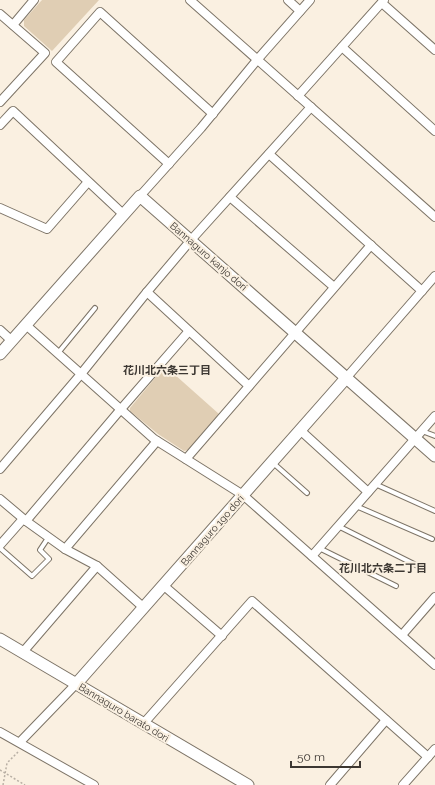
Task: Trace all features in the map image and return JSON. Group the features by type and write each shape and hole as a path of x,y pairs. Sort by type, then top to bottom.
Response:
{"street":[{"path":"13,25 34,0"},
{"path":"190,0 298,96 434,213"},
{"path":"288,0 300,11"},
{"path":"0,354 213,114 257,60 310,0"},
{"path":"298,96 383,2 435,50"},
{"path":"169,164 56,62 100,12 213,114"},
{"path":"0,14 45,53 0,102"},
{"path":"342,47 435,130"},
{"path":"0,469 81,374 191,240 311,107"},
{"path":"0,125 13,111 123,214"},
{"path":"269,154 422,291"},
{"path":"0,208 47,229 88,182"},
{"name":"Bannaguro kanjo dori","path":"140,196 347,377 419,434 435,456"},
{"path":"230,197 334,287"},
{"path":"186,459 371,245"},
{"path":"347,377 435,276"},
{"path":"147,292 249,386"},
{"path":"26,324 157,441 243,495 435,665"},
{"path":"0,330 12,341"},
{"path":"0,546 25,520 189,331"},
{"name":"Bannaguro 1go dori","path":"77,683 347,377"},
{"path":"312,556 435,416"},
{"path":"300,430 368,492"},
{"path":"64,549 157,441"},
{"path":"0,499 64,549 97,566 144,608"},
{"path":"23,652 97,566"},
{"path":"164,585 222,636"},
{"path":"402,635 435,598"},
{"path":"144,724 252,602 428,757"},
{"name":"Bannaguro barato dori","path":"0,639 248,785"},
{"path":"22,743 77,683"},
{"path":"330,785 386,720"},
{"path":"0,732 22,743 94,785"},
{"path":"403,785 435,749"}],"lane":[{"path":"58,353 95,308"},
{"path":"419,434 435,436"},
{"path":"272,462 307,493"},
{"path":"375,484 435,511"},
{"path":"356,506 432,539"},
{"path":"338,526 418,566"},
{"path":"0,546 32,576 49,559 40,550 49,537"},
{"path":"319,547 396,586"}],"path":[{"path":"3,785 7,763 22,743"},
{"path":"0,770 25,785"}],"shaded area":[{"path":"42,0 99,0 52,51 24,26 24,20"},
{"path":"165,366 219,414 188,450 184,451 158,434 130,411 130,408"}],"district":[{"name":"花川北六条三丁目","path":"167,370"},
{"name":"花川北六条二丁目","path":"383,568"}]}
